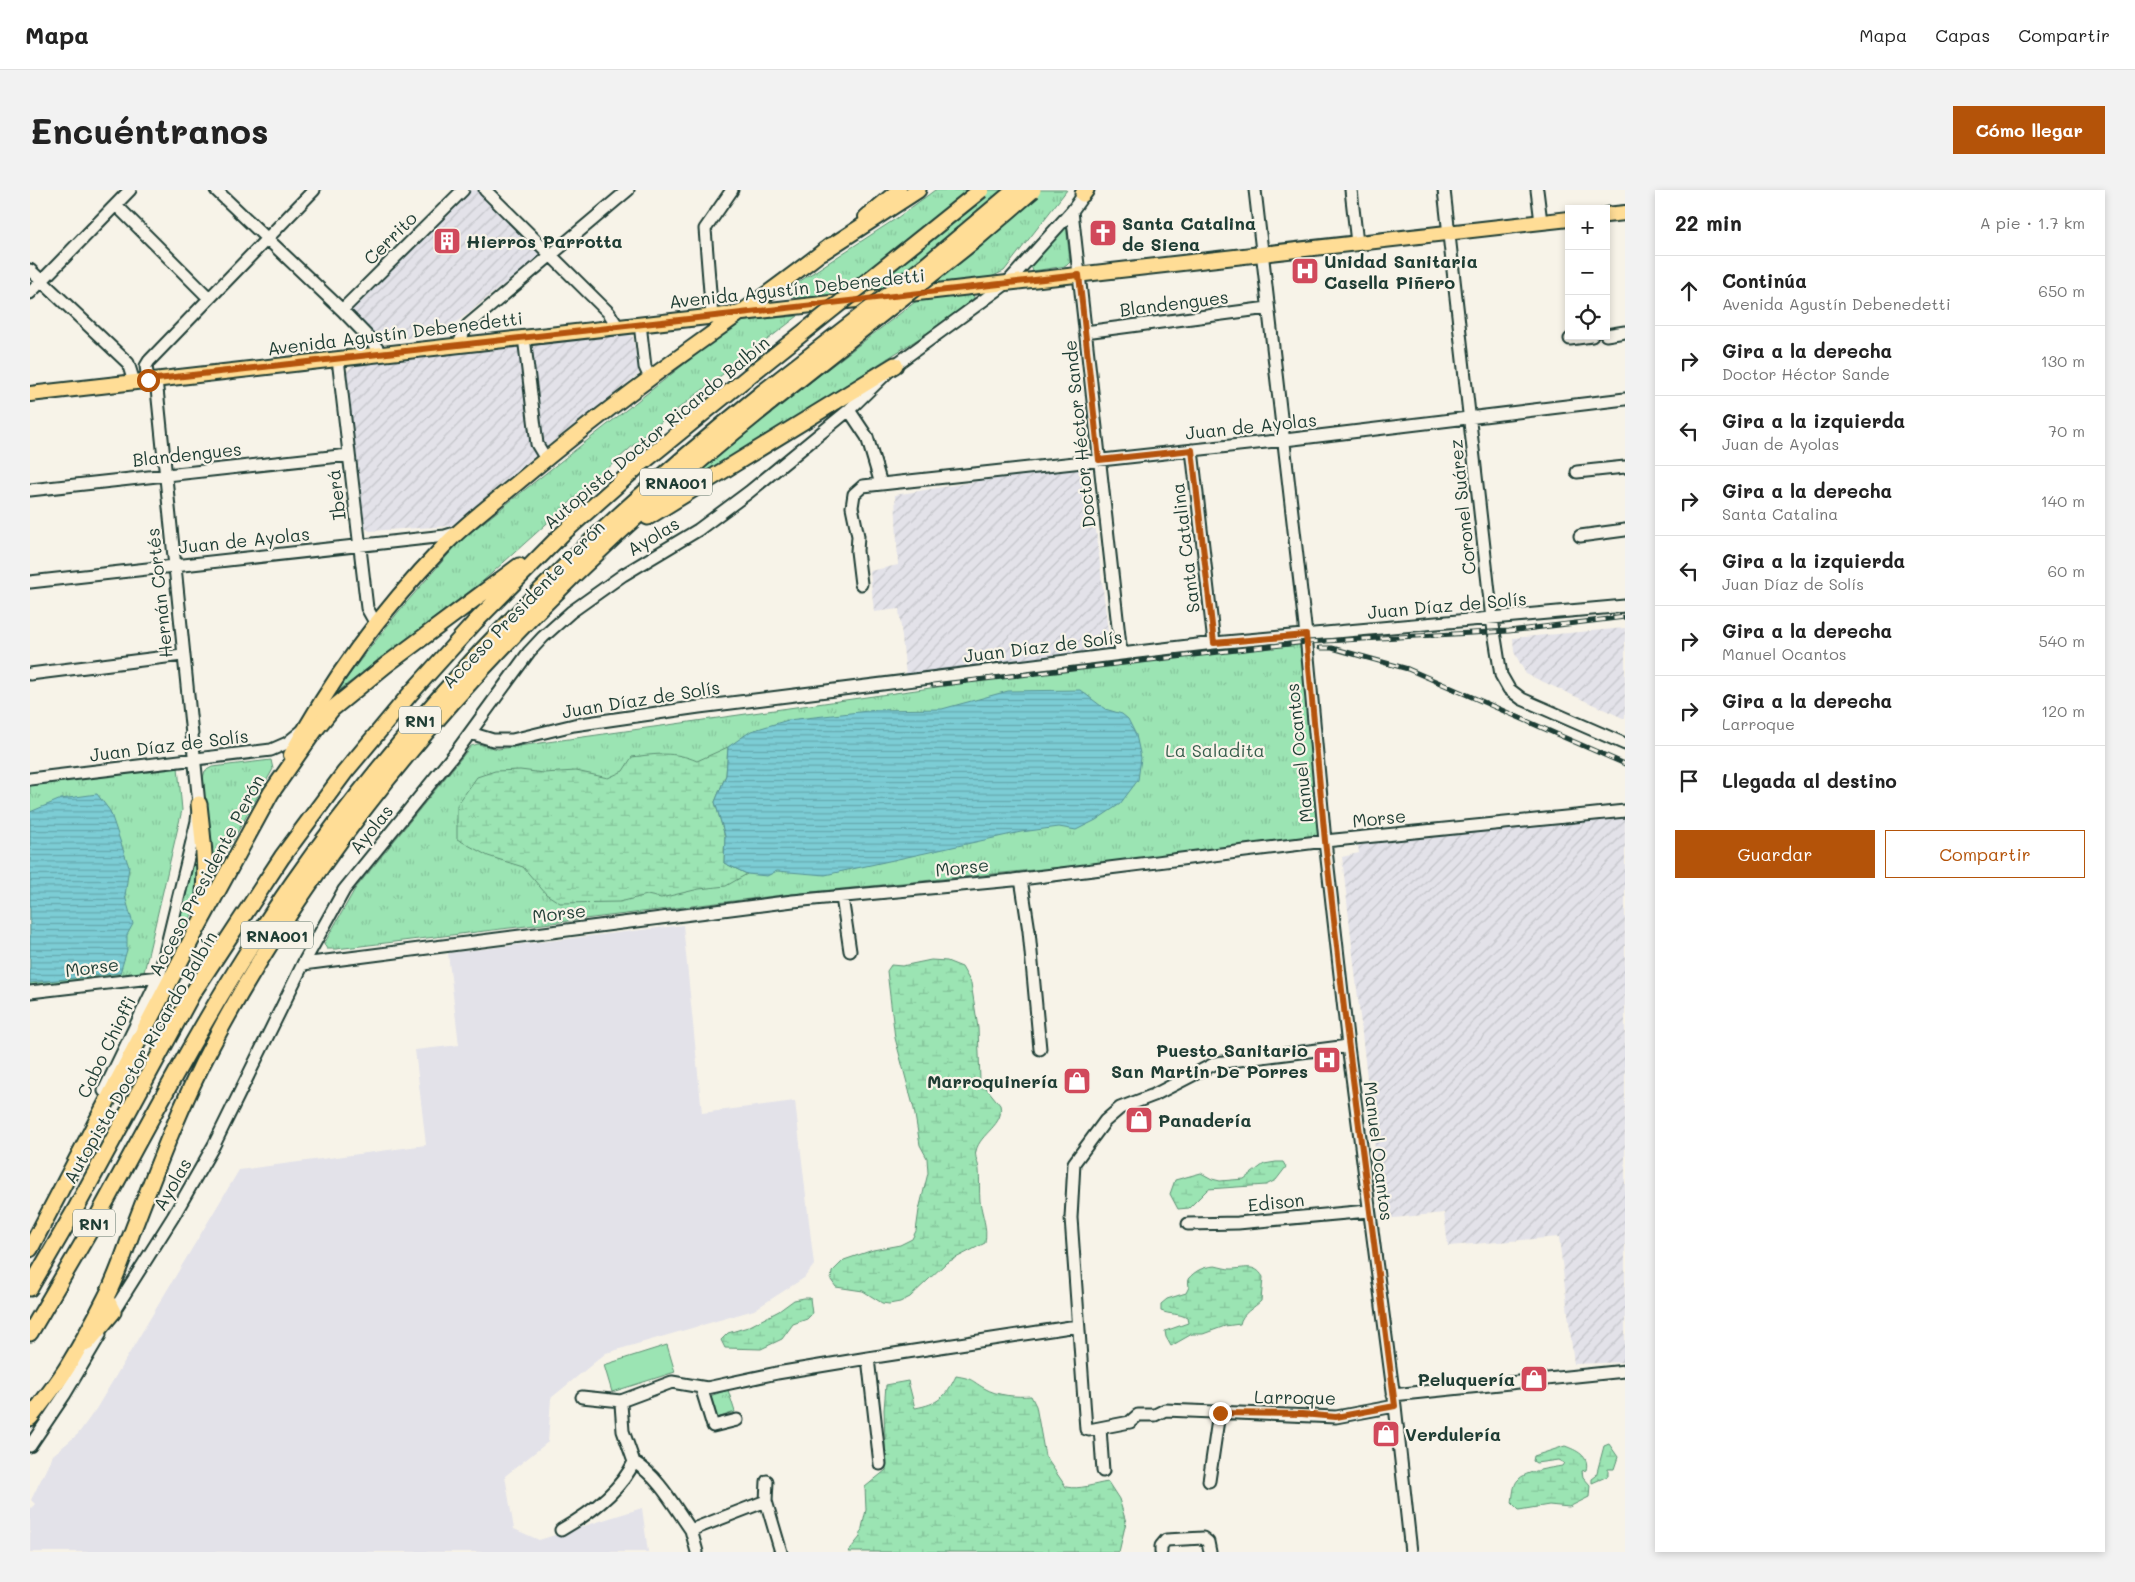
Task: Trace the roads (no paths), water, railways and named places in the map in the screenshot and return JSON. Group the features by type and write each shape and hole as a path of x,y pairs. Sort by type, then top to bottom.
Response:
{"highway":[{"path":"824,251 918,190"},
{"name":"Autopista Doctor Ricardo Balbín","path":"30,1288 75,1210 192,994 282,857 334,786 410,694 476,620 561,535 642,463 981,190"},
{"name":"RN1","path":"30,1333 86,1237 180,1065 241,962 293,882 353,801 454,681 511,619 645,492 766,398 1015,190"},
{"name":"Acceso Presidente Perón","path":"30,1418 67,1368 106,1298 172,1129 212,1046 273,940 317,874 395,770 440,716 486,666 585,565 766,398 960,252 1032,190"},
{"path":"585,565 663,507 895,365"},
{"path":"271,793 332,708 394,659 561,535"},
{"name":"Acceso Presidente Perón","path":"30,1249 199,925 271,793"},
{"path":"199,804 206,886 199,925"},
{"path":"67,1368 113,1312 106,1298"}],"main road":[{"name":"Acceso Presidente Perón","path":"271,793 305,728 350,659 417,575 461,531 546,459 650,378 742,313 824,251 891,193"},
{"path":"1610,215 1625,213"},
{"name":"Avenida Agustín Debenedetti","path":"30,394 1565,219"}],"street":[{"path":"30,294 130,190"},
{"path":"216,190 342,310 371,340 381,354"},
{"path":"116,205 209,298 314,190"},
{"name":"Cerrito","path":"342,310 463,190"},
{"path":"485,190 609,313 618,327"},
{"path":"712,317 704,235 708,224 732,190"},
{"name":"Manuel Ocantos","path":"1255,190 1306,635 1325,841 1348,1046 1394,1400 1411,1552"},
{"path":"1351,190 1356,242"},
{"name":"Coronel Suárez","path":"1444,190 1492,618 1501,675 1509,689 1522,699 1625,744"},
{"path":"1537,190 1541,222"},
{"path":"459,345 468,326 552,255 623,191"},
{"name":"Ayolas","path":"30,1446 65,1394 113,1312 174,1217 214,1145 303,964 344,890 470,733 529,652 571,612 623,575 698,530 749,492 849,410 895,365 1007,283 1072,211 1086,191"},
{"name":"Doctor Héctor Sande","path":"1072,211 1121,654"},
{"name":"Hernán Cortés","path":"30,270 146,381"},
{"name":"Hernán Cortés","path":"199,804 182,655 165,474 146,381 146,366 209,298"},
{"name":"Blandengues","path":"1085,332 1268,308"},
{"path":"640,324 645,367 650,378"},
{"path":"1610,334 1625,332"},
{"path":"524,337 537,444 546,459"},
{"name":"Iberá","path":"338,359 367,608 376,624"},
{"name":"Juan de Ayolas","path":"861,584 857,551 858,536 852,500 863,486 1284,440 1625,399"},
{"path":"849,410 867,437 880,484"},
{"name":"Santa Catalina","path":"1192,450 1214,643"},
{"name":"Blandengues","path":"30,490 348,454"},
{"path":"1577,472 1625,467"},
{"path":"1580,536 1625,530"},
{"name":"Juan de Ayolas","path":"30,582 444,536 461,531"},
{"name":"Juan Díaz de Solís","path":"470,733 493,740 512,740 574,725 622,718 1121,654 1214,643 1625,606"},
{"path":"30,674 182,655"},
{"name":"Juan Díaz de Solís","path":"30,779 271,750 287,743 305,728"},
{"name":"Cabo Chioffi","path":"30,1236 61,1178 159,977 197,821 199,804"},
{"name":"Morse","path":"303,964 842,896 1021,879 1325,841 1625,810"},
{"path":"1021,879 1029,931 1040,1049"},
{"path":"842,896 850,951"},
{"name":"Morse","path":"30,992 159,977"},
{"path":"1103,1471 1100,1428 1086,1429 1071,1218 1074,1163 1105,1121 1120,1108 1154,1095 1216,1063 1348,1046"},
{"name":"Edison","path":"1188,1224 1238,1223 1368,1211"},
{"path":"582,1397 621,1401 672,1382 680,1382 701,1388 868,1358 1078,1326"},
{"path":"868,1358 880,1464"},
{"name":"Larroque","path":"1100,1428 1130,1422 1138,1415 1155,1415 1165,1410 1302,1414 1336,1417 1394,1400 1625,1372"},
{"path":"701,1388 713,1426 737,1420"},
{"path":"621,1401 623,1431 634,1462 644,1468 656,1480 691,1530 697,1552"},
{"path":"1209,1481 1220,1413"},
{"path":"561,1530 581,1519 622,1482 634,1462"},
{"path":"767,1481 766,1501 781,1552"},
{"path":"691,1530 766,1501"},
{"path":"1162,1552 1161,1546 1166,1540 1203,1538 1208,1542 1210,1552"}],"water":[{"path":"1080,690 1105,709 1122,714 1128,719 1136,735 1141,758 1138,780 1120,804 1096,820 1076,830 1059,827 1021,832 825,875 777,871 767,876 747,874 724,863 725,836 715,802 726,775 728,747 751,731 788,720 877,710 942,709 1008,691"},
{"path":"97,794 110,811 129,867 125,896 133,924 127,935 127,950 120,973 30,983 30,812 61,799"}],"railway":[{"path":"933,685 1307,642 1509,631 1625,617"},
{"path":"1320,648 1332,648 1408,669 1625,764"}],"place":[{"name":"Santa Catalina de Siena","path":"1103,233"},
{"name":"Hierros Parrotta","path":"447,241"},
{"name":"Unidad Sanitaria Casella Piñero","path":"1305,271"},
{"name":"Puesto Sanitario San Martin De Porres","path":"1327,1060"},
{"name":"Marroquinería","path":"1077,1081"},
{"name":"Panadería","path":"1139,1120"},
{"name":"Peluquería","path":"1534,1379"},
{"name":"Verdulería","path":"1386,1434"}],"park label":[{"name":"La Saladita","path":"1215,750"}]}
